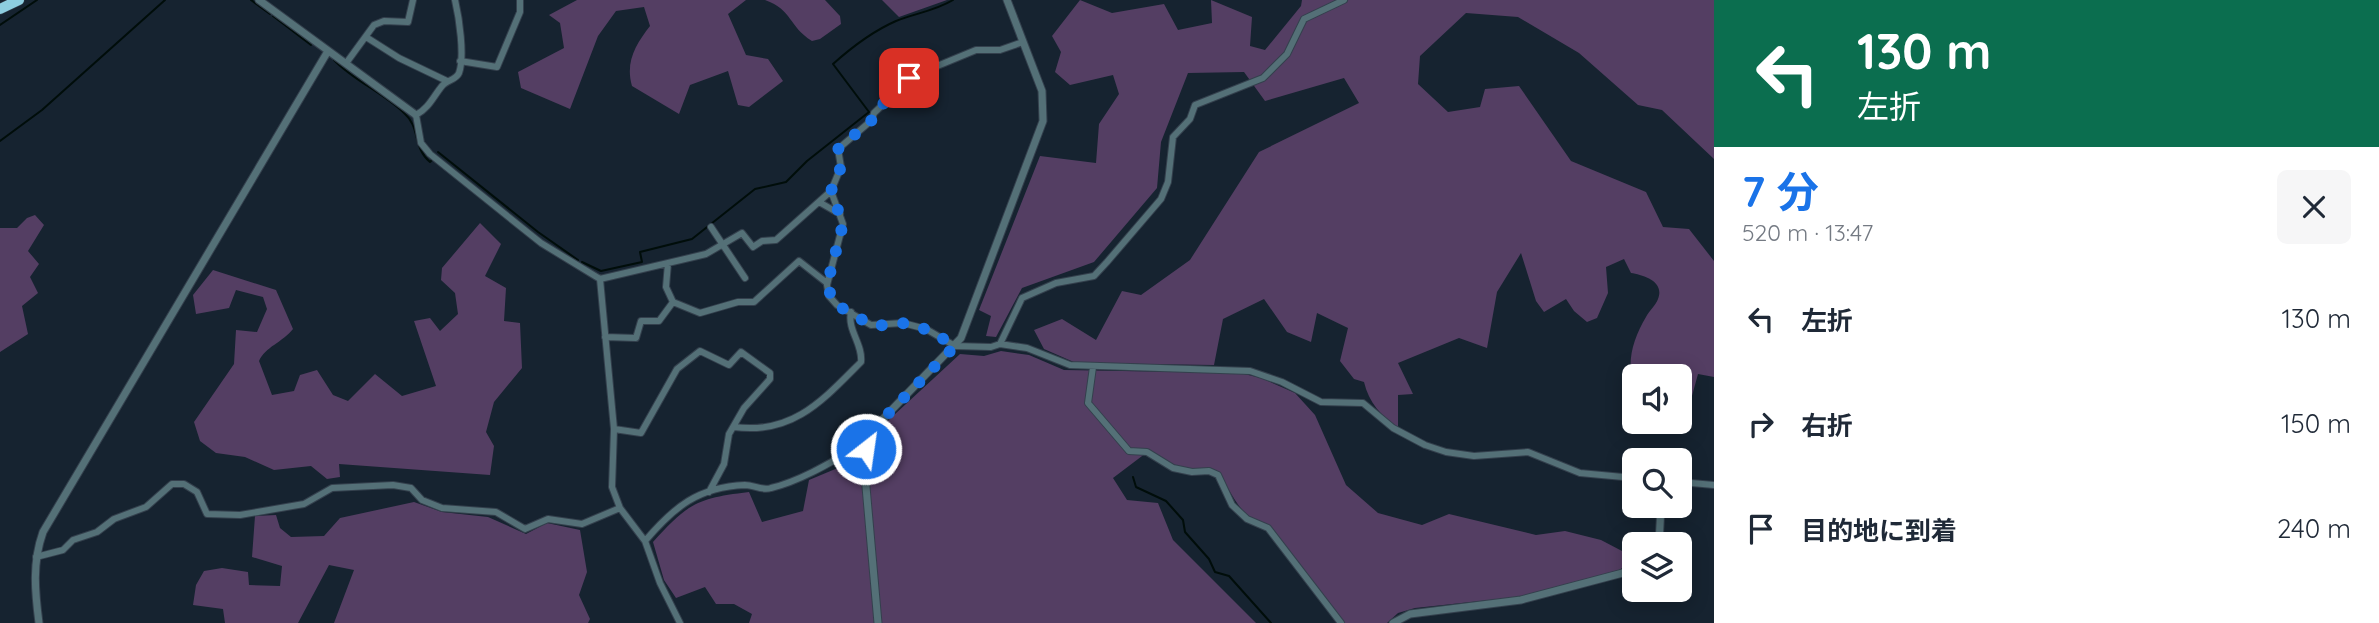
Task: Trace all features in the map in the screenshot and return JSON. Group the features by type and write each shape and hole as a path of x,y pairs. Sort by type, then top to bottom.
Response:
{"highway":[{"path":"0,9 17,0"}],"street":[{"path":"259,0 416,115 421,143 429,154 541,243 600,279 706,254 742,233 753,247 762,241 776,240 797,225 831,191 841,167 838,149 872,120 874,113 909,78 976,50 1000,50 1023,42"},
{"path":"347,62 380,22 408,22 413,0"},
{"path":"416,115 429,105 447,81 458,75 460,25 455,0"},
{"path":"460,61 497,67 520,12 520,0"},
{"path":"878,623 864,464 868,441 884,418 955,346 1043,121 1044,99 1007,0"},
{"path":"1000,344 1022,298 1056,284 1094,276 1156,206 1168,182 1173,137 1190,119 1195,105 1263,78 1287,54 1304,19 1344,0"},
{"path":"366,37 399,58 447,81"},
{"path":"39,623 34,583 36,557 43,533 328,51"},
{"path":"831,191 840,214 842,233 827,283 832,300 871,325 903,323 926,329 955,346 991,347 1000,344 1027,348 1070,365 1250,371 1282,382 1321,402 1363,402 1393,428 1425,445 1446,452 1467,456 1528,452 1580,473 1622,477"},
{"path":"819,202 840,214"},
{"path":"711,227 745,278"},
{"path":"668,263 666,287 673,302 700,313 738,302 754,302 799,261 827,283"},
{"path":"600,279 614,429 612,487 620,508 645,541 660,583 680,623"},
{"path":"605,337 636,338 641,321 659,321 673,302"},
{"path":"734,427 794,420 832,391 862,360 850,326 850,312"},
{"path":"614,429 641,433 677,369 700,351 729,365 741,352 770,373 769,382 744,408 726,441 724,464 709,492"},
{"path":"1094,367 1088,403 1126,448 1147,452 1173,468 1192,472 1209,471 1218,475 1232,505 1247,519 1268,528 1341,623"},
{"path":"645,541 679,504 709,492 743,485 771,488 868,441"},
{"path":"36,557 63,550 73,540 97,532 114,519 146,507 165,488 176,483 187,485 197,492 207,514 212,515 240,515 304,504 327,490 377,484 408,487 422,499 442,508 496,512 525,529 548,519 582,524 620,508"},
{"path":"1692,483 1714,485"},
{"path":"1392,623 1410,614 1521,600 1622,573"}],"shaded area":[{"path":"577,0 746,0 728,14 746,55 768,59 783,81 749,107 738,105 728,71 690,85 679,114 632,86 630,69 633,54 650,26 644,7 616,11 598,36 570,109 521,88 518,72 564,48 560,23 549,15"},
{"path":"765,0 825,0 840,16 841,24 820,39 812,41 798,30 786,13"},
{"path":"882,0 947,0 899,17"},
{"path":"1080,0 1112,13 1164,4 1178,30 1212,23 1211,0 1252,17 1250,46 1265,50 1301,6 1302,0 1714,0 1714,159 1662,110 1638,105 1579,53 1518,17 1466,13 1420,56 1418,84 1448,112 1480,107 1485,89 1519,86 1571,161 1646,192 1663,227 1689,229 1714,261 1714,377 1698,374 1692,396 1692,364 1631,364 1634,342 1659,293 1652,280 1631,273 1624,259 1606,267 1608,293 1597,318 1587,322 1574,311 1566,299 1544,312 1536,301 1521,253 1497,292 1487,348 1459,338 1398,363 1413,394 1398,395 1398,429 1377,408 1364,382 1354,379 1340,361 1348,328 1317,313 1311,342 1287,332 1264,299 1223,319 1214,365 1076,363 1044,349 1034,330 1062,319 1096,340 1122,291 1141,295 1190,260 1259,152 1359,103 1344,78 1265,101 1244,72 1188,73 1161,142 1157,188 1094,262 1022,288 996,337 986,336 991,316 979,310 1040,156 1096,163 1099,124 1119,94 1113,75 1070,85 1055,72 1061,52 1052,36"},
{"path":"35,215 44,225 28,251 39,264 30,277 38,293 22,306 28,334 0,352 0,228 17,228 27,218"},
{"path":"480,223 501,244 485,276 506,288 504,321 520,323 522,368 494,402 486,432 494,446 490,475 339,464 340,477 327,479 311,466 274,470 245,457 216,453 200,441 194,422 234,364 236,330 257,332 267,309 263,297 236,290 229,308 196,314 193,295 213,270 276,290 293,329 265,352 259,361 272,395 294,391 300,375 317,370 333,395 348,401 375,374 402,396 436,386 414,321 430,318 440,331 458,314 455,293 441,280 442,268"},
{"path":"1001,351 1029,355 1064,370 1240,373 1261,378 1295,393 1315,415 1346,485 1378,513 1422,525 1449,514 1536,535 1565,531 1601,540 1622,551 1622,568 1614,573 1518,597 1415,608 1398,613 1387,623 1344,623 1270,528 1246,514 1211,468 1178,467 1150,450 1113,478 1127,500 1158,503 1173,540 1256,623 749,623 752,614 734,604 716,604 705,587 676,598 664,580 653,542 685,511 705,500 749,492 762,522 803,511 809,480 876,452 880,428 960,354 984,356"},
{"path":"414,502 442,512 488,517 526,534 547,523 580,530 587,572 579,595 590,619 588,623 334,623 354,570 329,565 298,623 225,623 223,609 193,605 196,585 204,571 222,568 248,572 249,585 280,586 282,566 252,557 255,516 276,515 280,528 291,537 324,536 340,518"}],"waterway":[{"path":"0,25 37,0"},
{"path":"0,141 42,110 165,0"},
{"path":"251,0 270,14"},
{"path":"582,262 601,271 642,262 640,252 692,239 755,189 786,182 807,161 869,112 833,64 887,25 953,0"},
{"path":"273,16 311,45"},
{"path":"334,60 410,119 421,150 430,162 432,160"},
{"path":"438,152 538,232 578,260"},
{"path":"1133,477 1136,487 1166,501 1183,520 1185,532 1209,559 1215,572 1229,576 1271,623"}],"route":[{"path":"866,449 879,423 955,346 926,329 903,323 871,325 855,313 834,303 829,296 827,285 843,224 831,191 841,167 838,149 872,120 874,113 887,103 909,78"}]}
